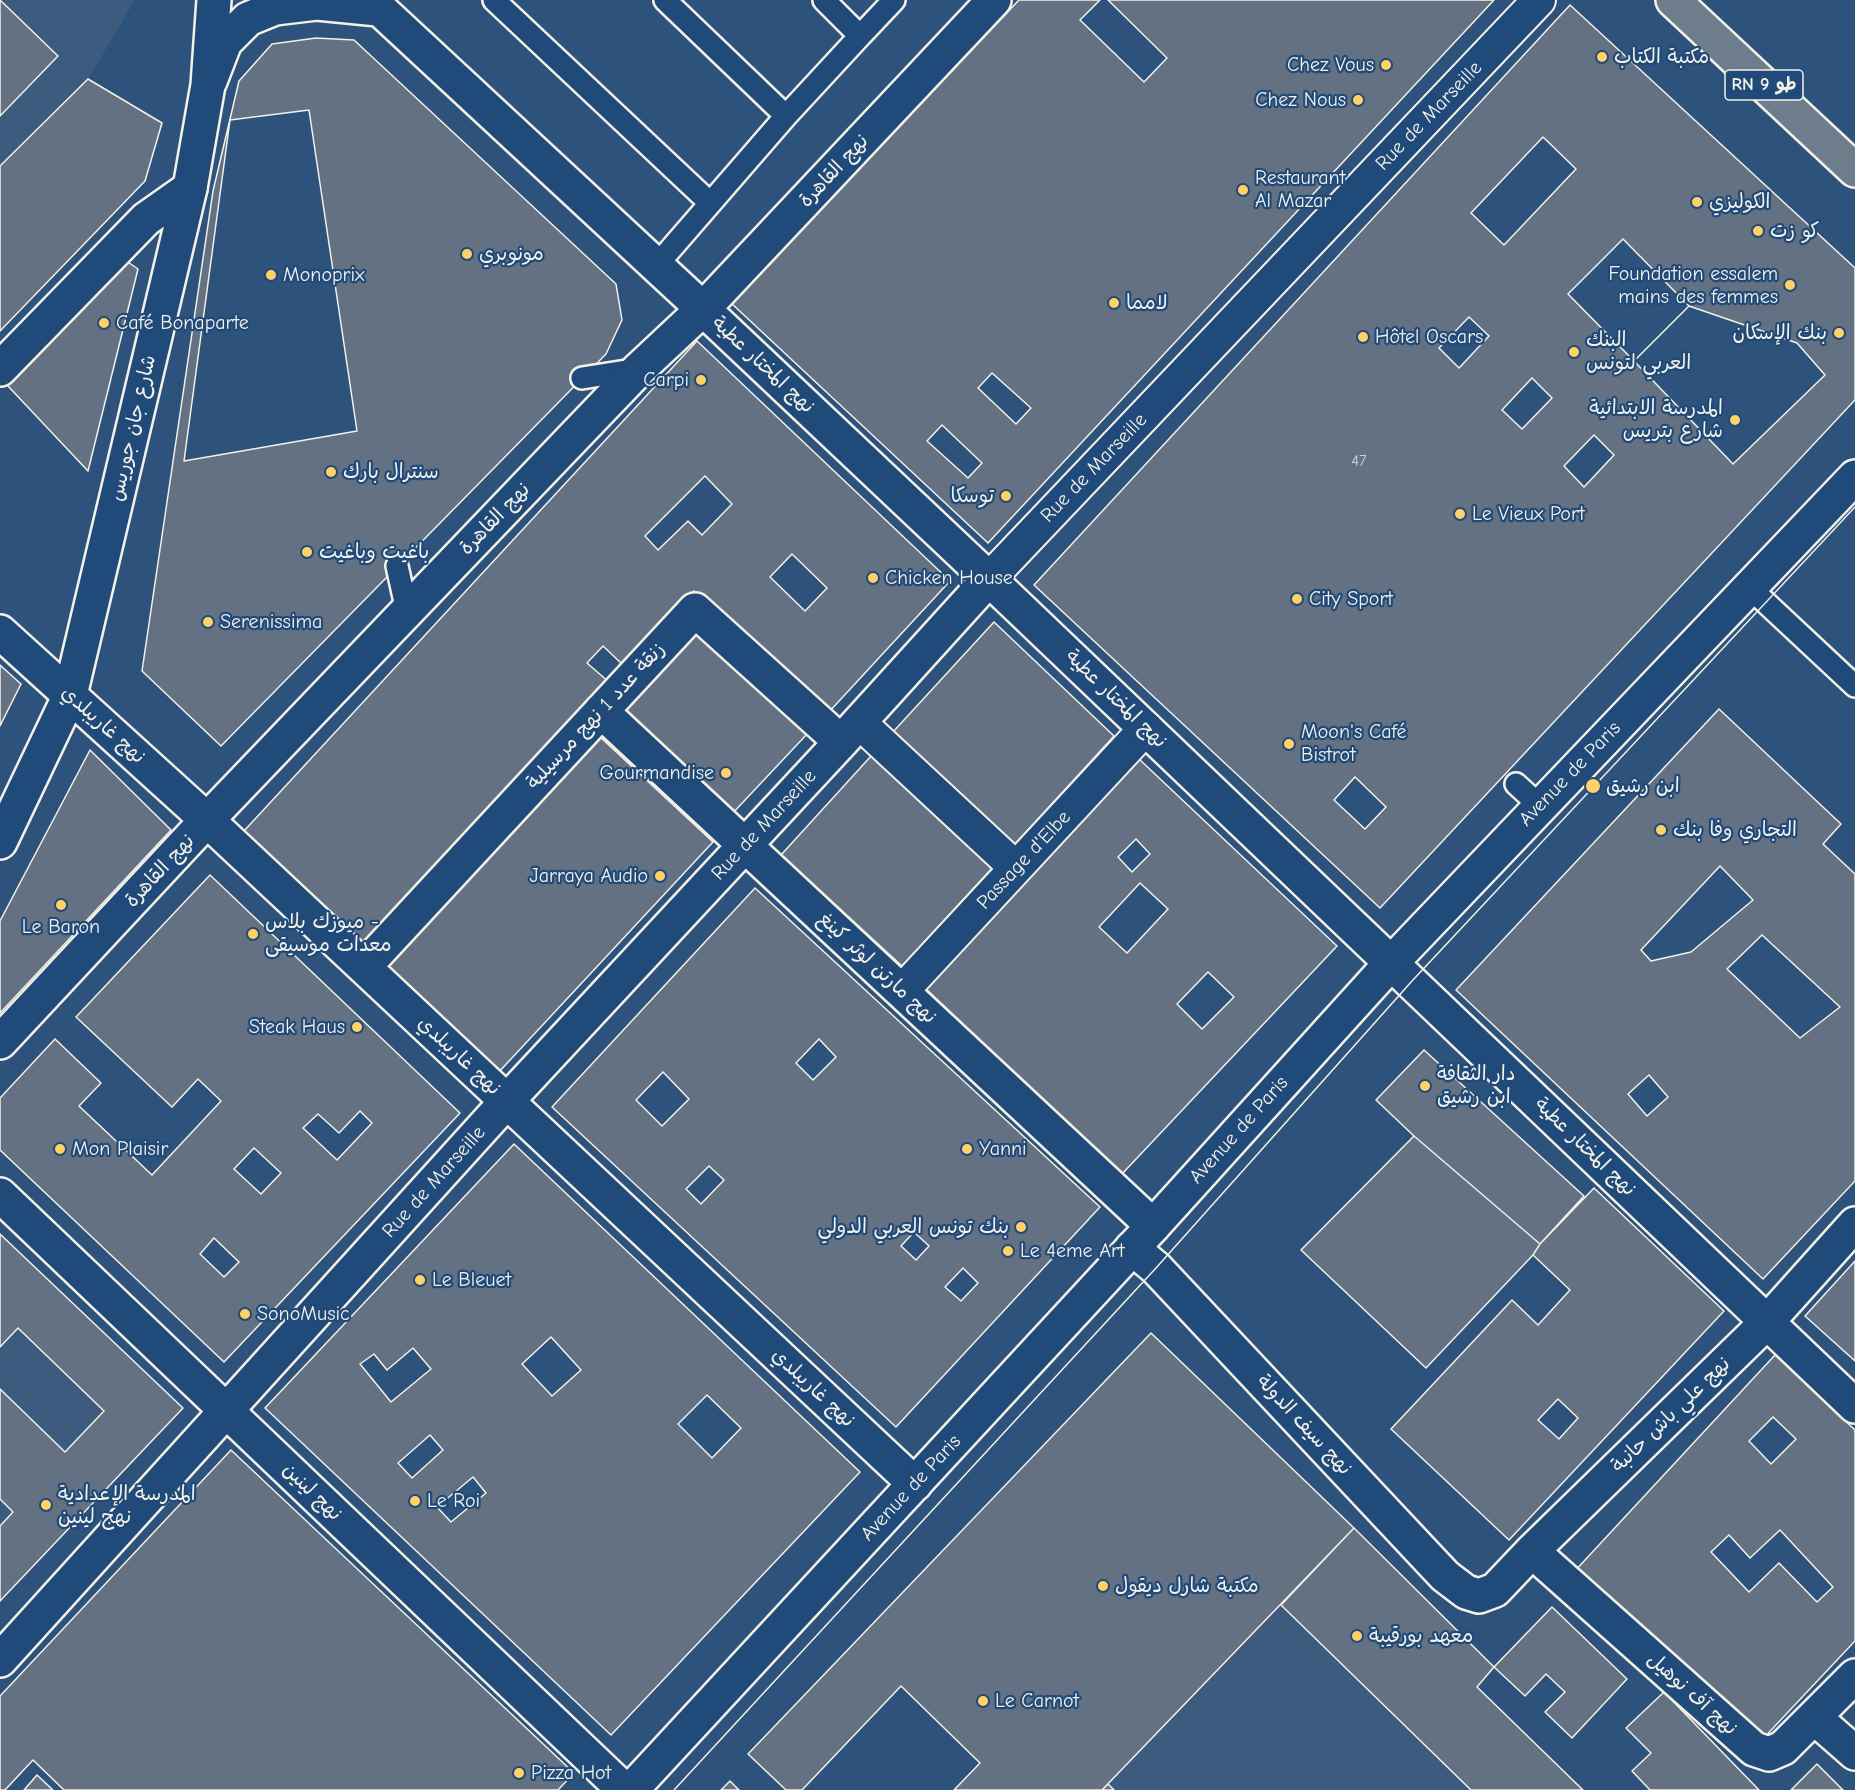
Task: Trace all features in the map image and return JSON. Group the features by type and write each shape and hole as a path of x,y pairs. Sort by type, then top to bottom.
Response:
{"main road":[{"name":"RN 9 طو","path":"1672,0 1855,170"}],"street":[{"name":"شارع جان جوريس","path":"0,842 70,695 190,188 208,85 214,0"},
{"name":"نهج القاهرة","path":"0,1042 407,610 639,369 704,309 994,0"},
{"name":"Rue de Marseille","path":"0,1660 507,1101 989,579 1539,0"},
{"path":"208,85 225,42 248,19 275,8 317,3 374,4"},
{"name":"نهج المختار عطية","path":"374,4 704,309 1392,962 1855,1406"},
{"path":"0,369 146,219 190,188"},
{"name":"Avenue de Paris","path":"631,1790 915,1484 1392,962 1527,795 1749,587 1855,477"},
{"name":"زنقة عدد 1 نهج مرسيلية","path":"364,967 695,610 850,732"},
{"name":"نهج غاريبلدي","path":"0,632 207,820 915,1484"},
{"name":"نهج مارتن لوثر كينغ","path":"601,711 902,991 1142,1237"},
{"name":"Passage d'Elbe","path":"902,991 1146,728"},
{"path":"850,732 1016,868"},
{"name":"نهج لينين","path":"0,1195 624,1790"},
{"name":"نهج علي باش حانبة","path":"1479,1596 1495,1590 1532,1551 1767,1322 1855,1224"},
{"name":"نهج سيف الدولة","path":"1142,1237 1156,1268 1445,1576 1466,1592 1479,1596"},
{"name":"نهج آف نوهيل","path":"1532,1551 1754,1749 1769,1754 1784,1748 1855,1676"},
{"path":"1815,1718 1855,1753"}],"lane":[{"path":"494,0 710,203"},
{"path":"665,0 786,116"},
{"path":"824,0 860,36"},
{"path":"656,266 786,116 894,0"},
{"path":"582,378 639,369"},
{"path":"398,566 407,610"},
{"path":"1749,587 1855,686"}],"shaded area":[{"path":"0,0 135,0 88,79 0,166"},
{"name":"المدرسة الإعدادية نهج لينين","path":"0,1234 183,1408 0,1601"},
{"name":"معهد بورقيبة","path":"1354,1528 1494,1667 1477,1687 1583,1790 1102,1790"}],"building":[{"path":"0,0 58,56 0,116"},
{"path":"1019,0 1100,0 1080,20 1144,82 1167,58 1108,0 1494,0 988,543 731,303","holes":["992,373 1031,408 1016,424 978,388","942,425 982,463 968,478 927,441"]},
{"path":"1570,5 1855,268 1855,400 1380,908 1034,585","holes":["1543,137 1576,169 1504,245 1471,213","1623,239 1689,306 1634,361 1568,294","1469,317 1489,336 1459,368 1439,348","1532,378 1552,398 1522,429 1502,410","1594,435 1614,455 1584,487 1564,466","1355,777 1386,807 1365,829 1334,800"]},
{"name":"سنترال بارك","path":"316,38 354,40 616,284 622,320 606,354 221,746 142,671 213,191 239,81 272,44"},
{"path":"88,79 162,123 145,181 0,331 0,166"},
{"name":"Monoprix","path":"309,110 357,431 184,461 230,120"},
{"path":"125,260 138,269 88,471 7,385"},
{"name":"المدرسة الابتدائية شارع بتريس","path":"1689,306 1797,343 1825,375 1733,464 1634,361"},
{"path":"697,341 950,581 828,713 694,591 623,665 603,646 587,663 610,683 365,948 243,832","holes":["705,476 732,504 702,535 688,521 658,550 645,536","792,554 827,588 805,611 770,577"]},
{"path":"994,622 1114,736 1015,844 892,733"},
{"path":"697,629 808,733 731,815 620,711"},
{"path":"0,665 21,684 0,726"},
{"path":"1719,709 1841,824 1823,844 1855,874 1855,1181 1763,1279 1456,990","holes":["1720,866 1753,900 1691,952 1651,961 1641,950","1762,935 1840,1007 1800,1038 1727,969","1649,1075 1668,1097 1647,1116 1628,1094"]},
{"path":"598,735 713,842 497,1074 383,967"},
{"path":"90,750 171,830 0,1013 0,921"},
{"path":"872,755 994,866 902,966 781,855"},
{"path":"1139,759 1337,946 1121,1175 925,988","holes":["1136,839 1150,854 1132,872 1118,857","1140,883 1168,909 1127,953 1099,927","1208,972 1234,997 1202,1029 1177,1004"]},
{"path":"210,875 460,1113 224,1362 0,1150 0,1098 55,1039 101,1083 79,1106 152,1175 221,1101 198,1079 172,1107 76,1017","holes":["360,1111 372,1123 337,1160 303,1128 318,1114 339,1133","254,1148 281,1173 261,1194 234,1169","214,1238 239,1262 224,1277 200,1254"]},
{"path":"755,888 1100,1207 896,1427 552,1107","holes":["819,1039 836,1057 813,1080 796,1063","663,1072 689,1099 662,1126 636,1100","709,1166 724,1180 701,1204 686,1189","914,1232 929,1246 916,1260 901,1246","963,1268 978,1283 961,1301 945,1287"]},
{"path":"1424,1050 1584,1196 1540,1244 1414,1136 1376,1100"},
{"path":"1414,1136 1540,1244 1533,1255 1426,1368 1301,1250"},
{"path":"514,1144 860,1472 611,1735 265,1408","holes":["551,1337 581,1370 552,1396 522,1364","413,1348 431,1369 391,1402 360,1364 374,1354 387,1370","707,1395 741,1428 712,1458 678,1424","430,1435 443,1450 412,1478 398,1463","473,1477 486,1493 451,1522 437,1507"]},
{"path":"1594,1188 1724,1311 1509,1540 1391,1429 1512,1300 1538,1325 1570,1290 1533,1255 1540,1244","holes":["1558,1399 1578,1418 1559,1439 1538,1420"]},
{"name":"المدرسة الإعدادية نهج لينين","path":"0,1234 183,1408 0,1601 0,1526 13,1512 0,1499 0,1389 65,1452 104,1411 18,1328 0,1347"},
{"path":"1855,1261 1855,1361 1805,1316"},
{"path":"1151,1333 1354,1528 1102,1790 954,1790 980,1763 901,1686 802,1790 786,1790 748,1754"},
{"path":"1775,1355 1855,1430 1855,1641 1759,1743 1573,1573","holes":["1773,1417 1796,1439 1771,1464 1749,1441","1780,1530 1833,1587 1817,1602 1779,1563 1749,1592 1711,1552 1729,1535 1750,1558"]},
{"path":"231,1450 574,1773 558,1790 64,1790 33,1760 5,1790 0,1790 0,1696"},
{"path":"1354,1528 1494,1667 1477,1687 1583,1790 1471,1790 1281,1605"},
{"path":"1552,1607 1627,1679 1572,1738 1545,1712 1565,1692 1546,1674 1525,1696 1494,1667"},
{"path":"1664,1692 1759,1790 1650,1790 1632,1771 1651,1753 1626,1728"},
{"path":"1817,1764 1843,1790 1791,1790"},
{"path":"37,1775 53,1790 24,1790"},
{"path":"730,1781 739,1790 721,1790"},
{"path":"1108,1784 1114,1790 1102,1790"}],"tram line":[{"path":"674,1790 1156,1268 1412,981 1855,507"}],"place":[{"name":"مكتبة الكتاب","path":"1602,57"},
{"name":"Chez Vous","path":"1386,65"},
{"name":"Chez Nous","path":"1358,100"},
{"name":"Restaurant Al Mazar","path":"1243,190"},
{"name":"الكوليزي","path":"1697,202"},
{"name":"كو زت","path":"1758,231"},
{"name":"مونوبري","path":"467,254"},
{"name":"Monoprix","path":"271,275"},
{"name":"Foundation essalem mains des femmes","path":"1790,285"},
{"name":"لامما","path":"1114,303"},
{"name":"Café Bonaparte","path":"104,323"},
{"name":"بنك الإسكان","path":"1839,333"},
{"name":"Hôtel Oscars","path":"1363,337"},
{"name":"البنك العربي لتونس","path":"1574,352"},
{"name":"Carpi","path":"701,380"},
{"name":"المدرسة الابتدائية شارع بتريس","path":"1735,420"},
{"name":"سنترال بارك","path":"331,472"},
{"name":"توسكا","path":"1006,496"},
{"name":"Le Vieux Port","path":"1460,514"},
{"name":"باغيت وباغيت","path":"307,552"},
{"name":"Chicken House","path":"873,578"},
{"name":"City Sport","path":"1297,599"},
{"name":"Serenissima","path":"208,622"},
{"name":"Moon's Café Bistrot","path":"1289,744"},
{"name":"Gourmandise","path":"726,773"},
{"name":"ابن رشيق","path":"1593,786"},
{"name":"التجاري وفا بنك","path":"1661,830"},
{"name":"Jarraya Audio","path":"660,876"},
{"name":"Le Baron","path":"61,905"},
{"name":"ميوزك بلاس - معدات موسيقى","path":"253,934"},
{"name":"Steak Haus","path":"357,1027"},
{"name":"دار الثقافة ابن رشيق","path":"1425,1086"},
{"name":"Mon Plaisir","path":"60,1149"},
{"name":"Yanni","path":"967,1149"},
{"name":"بنك تونس العربي الدولي","path":"1021,1227"},
{"name":"Le 4eme Art","path":"1008,1251"},
{"name":"Le Bleuet","path":"420,1280"},
{"name":"SonoMusic","path":"245,1314"},
{"name":"Le Roi","path":"415,1501"},
{"name":"المدرسة الإعدادية نهج لينين","path":"46,1505"},
{"name":"مكتبة شارل ديقول","path":"1103,1586"},
{"name":"معهد بورقيبة","path":"1357,1636"},
{"name":"Le Carnot","path":"983,1701"},
{"name":"Pizza Hot","path":"519,1773"}]}
